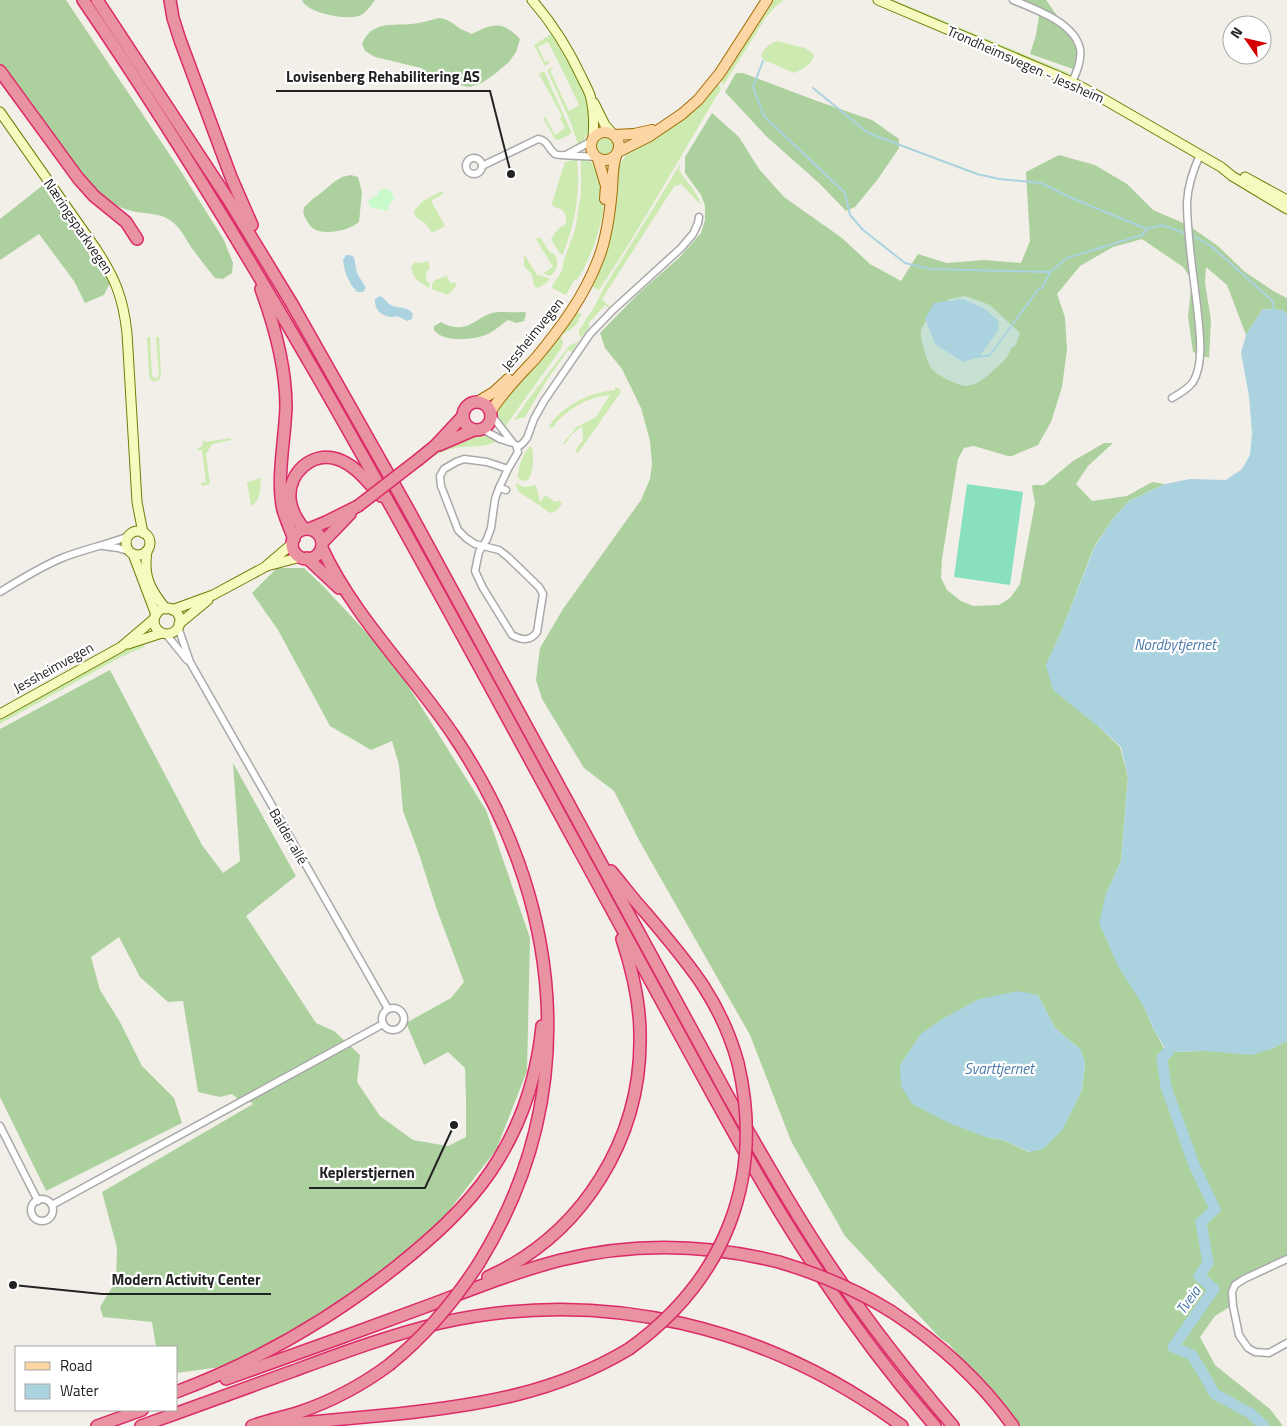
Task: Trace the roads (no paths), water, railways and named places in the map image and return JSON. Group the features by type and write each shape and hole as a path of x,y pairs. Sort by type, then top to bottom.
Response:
{"highway":[{"path":"83,0 177,142 251,262 341,415 746,1155 801,1246 856,1326 935,1426"},
{"path":"97,0 174,115 262,253 386,468 729,1098 802,1222 835,1274 867,1318 917,1384 952,1426"},
{"path":"170,0 180,40 231,177 256,234 262,253"},
{"path":"0,71 78,178 94,196 126,222 137,238"},
{"path":"251,262 271,316 282,364 286,406 281,495 295,551 349,598"},
{"path":"304,558 316,556 322,546 358,506 435,446 463,416 466,407 479,401 486,404 492,414 487,426 435,446"},
{"path":"463,416 466,425 478,429"},
{"path":"252,1426 331,1400 362,1383 389,1365 418,1341 430,1328 458,1294 499,1229 526,1162 540,1112 548,1030 546,981 540,942 519,866 502,823 483,783 463,750 349,598 322,546 320,535 307,529 297,520 292,510 290,498 295,475 305,464 320,458 333,458 345,462 395,513"},
{"path":"293,541 296,534 358,506"},
{"path":"269,1426 435,1410 503,1399 546,1388 602,1365 629,1350 650,1334 668,1318 694,1288 713,1258 728,1229 741,1184 746,1140 745,1103 738,1063 726,1028 706,988 590,843"},
{"path":"438,1302 455,1291 510,1266 550,1238 588,1198 607,1170 621,1141 638,1082 640,1028 633,979 612,911"},
{"path":"178,1391 239,1366 328,1316 414,1252 467,1202 491,1171 504,1149 522,1112 532,1083 539,1049 543,1013 540,942"},
{"path":"178,1396 553,1262 623,1249 678,1247 738,1253 779,1262 838,1283 864,1296 892,1312 930,1339 966,1371 1013,1426"},
{"path":"141,1426 346,1352 415,1330 441,1323 483,1316 528,1311 564,1310 604,1311 648,1316 689,1324 734,1338 822,1375 902,1426"},
{"path":"97,1426 137,1411"}],"main road":[{"path":"532,0 568,50 580,73 591,99 594,113 591,149 596,158 606,161 648,137 682,114 709,88 765,1"},
{"name":"Trondheimsvegen - Jessheim","path":"878,0 1072,82 1200,154 1222,167 1232,176 1287,208"},
{"path":"591,99 618,141 617,154"},
{"name":"Næringsparkvegen","path":"0,112 96,248 109,269 119,291 125,313 127,333 138,502 143,533 149,541 145,569 150,587 169,609"},
{"path":"593,139 596,135 604,132 634,134 661,128"},
{"name":"Jessheimvegen","path":"492,414 508,388 564,322 591,277 605,236 613,167 617,154"},
{"name":"Jessheimvegen","path":"479,401 494,392 534,353 560,317 587,273 595,254 606,202 606,186 596,158"},
{"name":"Trondheimsvegen - Jessheim","path":"1222,167 1235,171 1287,200"},
{"name":"Næringsparkvegen","path":"138,502 126,544 132,553 155,617"},
{"path":"130,535 137,532 143,533"},
{"path":"213,595 179,625 175,631 164,634 155,626 155,617 160,611 213,595 265,567 293,541"},
{"path":"132,553 141,554 147,551"},
{"path":"265,567 304,558"},
{"path":"169,609 179,617 179,625"},
{"name":"Jessheimvegen","path":"121,647 155,617"},
{"name":"Jessheimvegen","path":"0,714 121,647 164,634"}],"street":[{"path":"1013,0 1047,14 1059,22 1078,42 1080,62 1072,82"},
{"path":"482,166 538,139 547,142 555,154 559,156 596,158"},
{"path":"566,155 593,139"},
{"path":"1172,398 1180,394 1192,382 1200,359 1187,202 1191,175 1200,154"},
{"path":"478,429 516,445 523,443 544,401 590,334 613,310 688,241 699,217"},
{"path":"492,414 516,445 518,452 508,468 503,489 495,499 491,528 487,539 483,546 479,552 475,571 483,588 512,635 525,640 534,637 537,632 543,594 539,587 499,550 483,546 475,544 458,530 441,486 440,476 449,465 464,460 476,460 508,468"},
{"path":"0,592 47,564 130,535"},
{"path":"99,546 118,548 132,553"},
{"name":"Balder allé","path":"179,625 190,662 388,1009"},
{"name":"Balder allé","path":"164,634 190,662"},
{"path":"388,1009 399,1010 404,1015 404,1022 395,1030 388,1029 383,1024 382,1017 388,1009"},
{"path":"52,1206 383,1024"},
{"path":"0,1126 38,1201"},
{"path":"44,1200 52,1206 52,1215 47,1220 40,1221 35,1218 32,1212 33,1205 38,1201 44,1200"},
{"path":"1287,1259 1235,1285 1232,1292 1233,1306 1240,1336 1248,1348 1255,1352 1269,1353 1287,1343"}],"water":[{"path":"346,255 354,257 357,273 366,288 363,292 357,292 347,277 343,260"},
{"path":"380,296 391,305 409,310 413,314 412,319 407,321 398,317 381,314 375,303 375,299"},
{"path":"963,299 985,309 998,321 999,329 979,357 963,362 935,344 925,318 934,303"},
{"name":"Nordbytjernet","path":"1263,309 1282,310 1287,314 1287,1041 1252,1055 1205,1051 1171,1052 1165,1048 1154,1030 1144,1007 1118,966 1099,923 1106,894 1121,861 1128,777 1121,747 1053,690 1046,665 1094,548 1112,520 1129,501 1165,484 1190,479 1226,480 1242,469 1250,455 1252,433 1249,396 1241,353 1246,335"},
{"name":"Svarttjernet","path":"1018,991 1038,995 1055,1028 1081,1050 1085,1064 1082,1090 1063,1129 1043,1149 1030,1152 1003,1140 986,1137 949,1123 912,1104 901,1086 900,1065 921,1034 944,1018 979,999"}],"waterway":[{"path":"763,61 753,87 764,116 845,193 850,215 863,230 905,263 930,269 1050,272"},
{"path":"813,88 868,133 977,174 999,179 1041,183 1069,197 1147,229 1162,225 1195,237 1211,246 1266,295 1273,302 1274,310"},
{"path":"979,357 990,355 1038,290 1043,287 1050,272 1067,258 1142,235 1147,229"},
{"name":"Tveia","path":"1169,1051 1162,1058 1166,1087 1194,1165 1215,1209 1201,1222 1208,1263 1199,1276 1214,1289 1173,1347 1192,1355 1215,1394 1250,1413 1264,1426"}],"place":[{"name":"Lovisenberg Rehabilitering AS","path":"511,174"},
{"name":"Keplerstjernen","path":"454,1125"},
{"name":"Modern Activity Center","path":"13,1285"}]}
